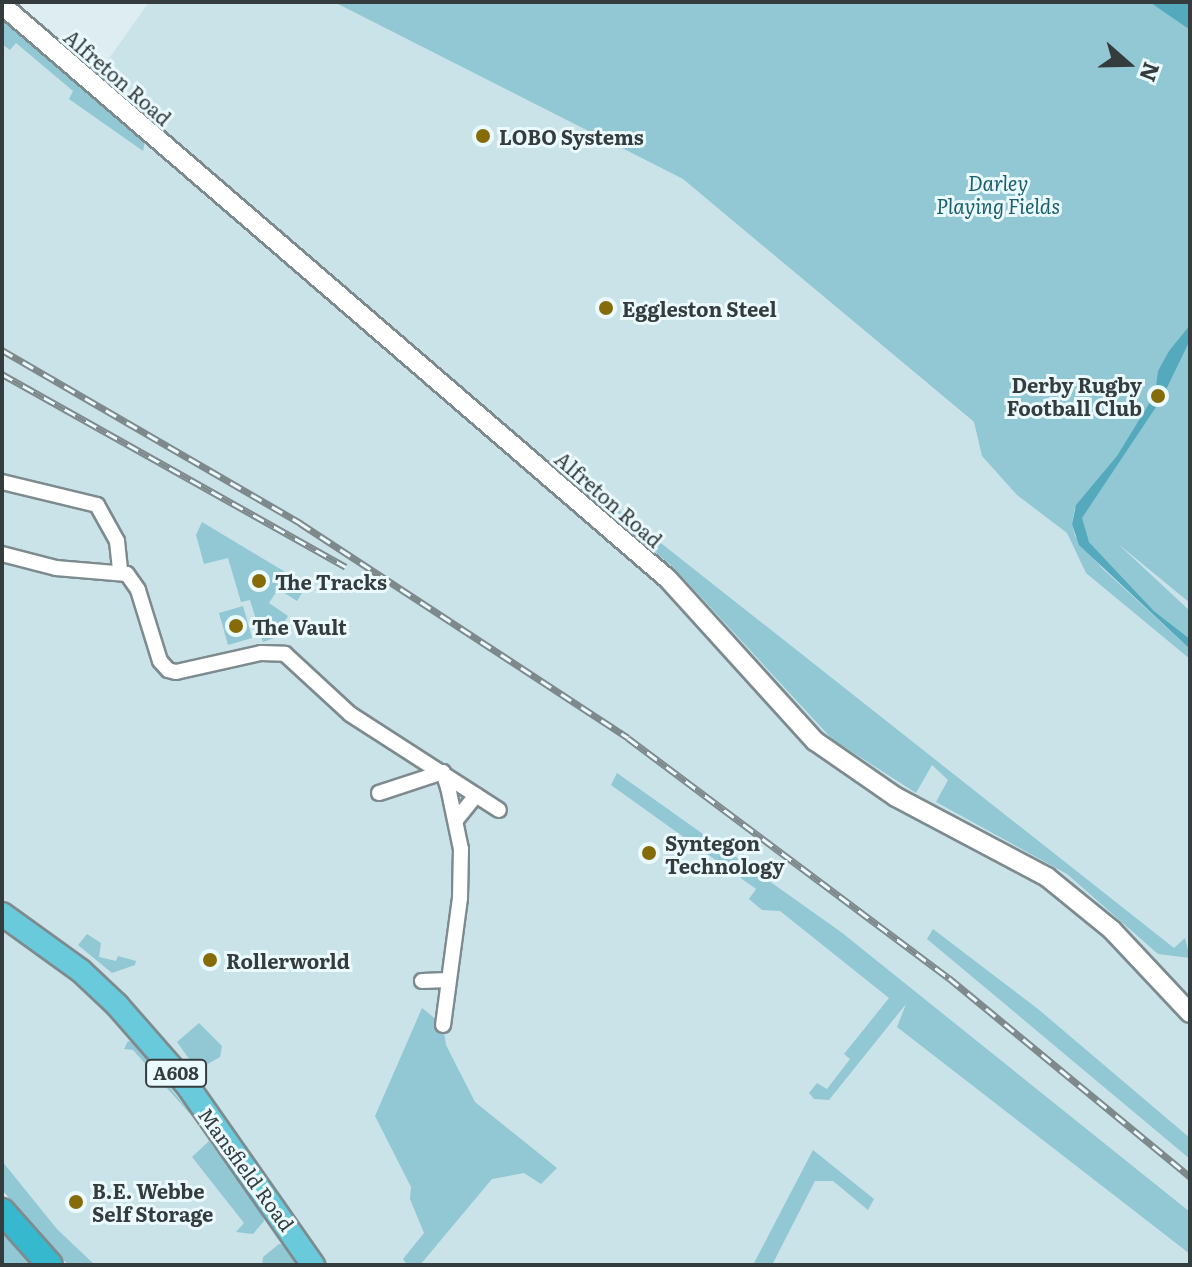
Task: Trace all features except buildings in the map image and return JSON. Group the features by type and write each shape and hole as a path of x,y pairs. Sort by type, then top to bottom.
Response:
{"highway":[{"path":"2,1211 50,1265"}],"main road":[{"name":"Mansfield Road","path":"2,914 70,962 117,1005 187,1085 313,1265"}],"street":[{"name":"Alfreton Road","path":"2,5 668,579 815,741 896,797 1047,877 1112,930 1190,1013"},
{"path":"2,482 88,504 105,512 117,541 120,570 138,590 160,661 168,670 176,672 272,652 285,654 307,671 350,714 499,810"},
{"path":"2,554 66,569 120,570"},
{"path":"379,793 443,772"},
{"path":"443,772 456,820 460,898 443,1025"},
{"path":"456,820 476,795"},
{"path":"422,981 448,980"}],"shaded area":[{"path":"149,2 334,2 683,179 1190,603 1190,1265 95,1265 57,1229 2,1161 2,28 81,98"},
{"path":"1151,2 1190,2 1190,30 1154,5"},
{"path":"1190,325 1190,340 1162,398 1082,518 1089,542 1154,611 1190,639 1190,649 1079,545 1072,524 1076,505 1117,456 1155,394 1158,371 1169,351"}],"green space":[{"name":"Darley Playing Fields","path":"334,2 1151,2 1190,30 1190,603 1117,543 1190,611 1190,639 1154,611 1089,542 1075,507 1072,523 1075,536 1102,568 1190,649 1190,659 1086,573 1067,533 1017,495 982,456 974,422 683,179"},
{"path":"2,18 145,142 143,151 69,99 73,91 16,43 10,50 2,44"},
{"path":"600,495 1174,948 1185,938 1190,958 1158,954 1067,874 936,802 948,780 932,765 916,793 832,739 675,569 598,503"},
{"name":"The Tracks","path":"202,522 307,585 297,601 278,589 269,603 288,616 274,638 263,642 250,600 241,602 228,558 204,564 196,535"},
{"name":"The Vault","path":"243,606 252,638 228,645 219,613"},
{"path":"617,773 841,932 1190,1212 1190,1254 897,1027 906,1004 829,1100 814,1099 809,1093 817,1083 827,1089 850,1059 844,1054 889,998 780,911 762,910 749,899 756,889 611,785"},
{"path":"933,929 1038,1009 1190,1138 1190,1159 927,939"},
{"path":"87,934 101,943 99,957 116,961 118,956 136,961 135,965 112,973 78,945"},
{"path":"422,1008 443,1025 446,1045 475,1102 557,1168 541,1184 524,1173 492,1179 420,1265 407,1265 403,1259 424,1233 410,1199 411,1187 375,1116"},
{"path":"199,1023 222,1046 220,1057 197,1070 177,1042"},
{"path":"128,1041 134,1043 200,1125 133,1050 124,1049"},
{"path":"209,1141 261,1209 264,1221 253,1234 236,1232 244,1223 192,1157"},
{"path":"813,1150 874,1199 868,1210 833,1181 815,1181 772,1265 753,1265"},
{"path":"2,1161 57,1229 95,1265 68,1265 51,1247 2,1190"},
{"path":"2,1228 36,1265 4,1265"},
{"path":"279,1244 288,1245 304,1265 262,1265 263,1257"}],"railway":[{"path":"2,350 300,523 628,738 949,978 1190,1177"},
{"path":"2,374 346,567"}],"place":[{"name":"LOBO Systems","path":"483,136"},
{"name":"Eggleston Steel","path":"606,308"},
{"name":"Derby Rugby Football Club","path":"1158,396"},
{"name":"The Tracks","path":"259,581"},
{"name":"The Vault","path":"236,626"},
{"name":"Syntegon Technology","path":"649,853"},
{"name":"Rollerworld","path":"210,960"},
{"name":"B.E. Webbe Self Storage","path":"76,1202"}]}
